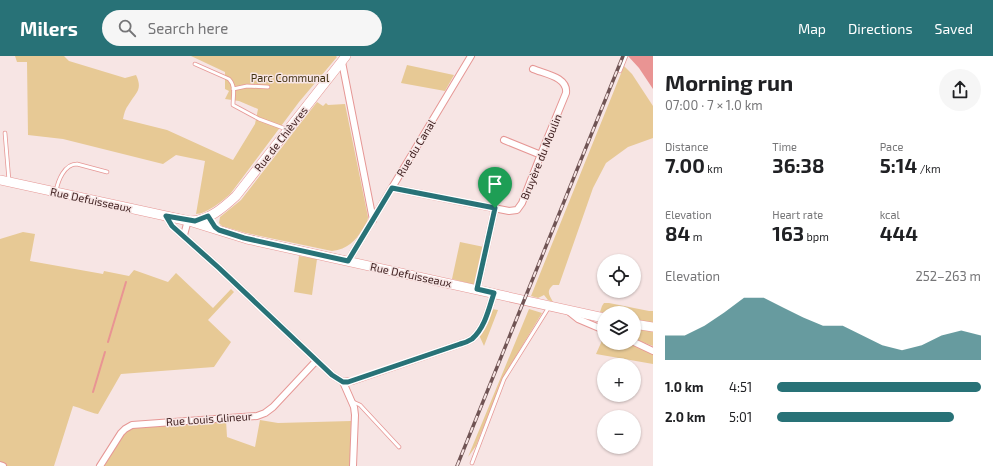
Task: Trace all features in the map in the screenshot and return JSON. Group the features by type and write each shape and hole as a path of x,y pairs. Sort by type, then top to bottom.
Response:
{"street":[{"name":"Rue du Canal","path":"348,261 471,56"},
{"name":"Rue de Chièvres","path":"208,216 227,204 236,196 343,58"},
{"path":"343,58 373,220"},
{"name":"Bruyère du Moulin","path":"392,188 509,211 515,211 521,206 567,88 565,83 560,80 533,69"},
{"path":"504,140 540,155"},
{"name":"Rue Defuisseaux","path":"4,181 188,221 244,238 477,289 597,317"},
{"path":"477,289 495,208"},
{"path":"166,216 172,226 184,235 316,361 332,375 343,382 354,411 353,466"},
{"path":"208,216 215,227 219,230"},
{"name":"Rue Defuisseaux","path":"188,221 200,220 208,216"},
{"path":"184,235 188,221"},
{"path":"343,382 352,381 471,339 479,331 494,293"},
{"path":"566,310 578,319 597,327"},
{"path":"641,325 653,328"},
{"path":"641,345 653,351"},
{"name":"Rue Louis Glineur","path":"100,466 121,433 132,425 257,416 265,413 273,408 316,361"}],"lane":[{"path":"620,71 626,56"},
{"path":"194,64 229,79 233,84 234,89 233,105 260,119 288,130"},
{"path":"234,89 247,86 268,87"},
{"path":"4,181 5,133"},
{"path":"56,193 64,171 72,164 107,172"},
{"path":"472,463 504,379 550,306"},
{"path":"351,402 360,404 399,448"}],"green space":[{"name":"Parc Communal","path":"15,56 64,56 69,61 125,78 136,75 139,88 124,113 123,119 167,130 233,160 255,124 258,109 239,101 225,99 229,91 225,89 225,72 191,56 337,57 299,102 231,193 205,212 196,214 205,161 176,155 163,164 63,139 28,135 27,62 17,62"},
{"path":"407,65 454,75 445,91 401,83"},
{"path":"624,66 632,74 653,106 653,138 628,147 606,163 593,188 559,285 553,285 549,289 549,295 553,302 548,300 544,295 538,298 531,296"},
{"path":"317,102 323,106 326,103 328,105 345,104 368,217 368,220 354,241 347,246 332,251 246,233 222,226 219,223 220,217 241,200"},
{"path":"23,232 35,234 30,261 103,274 104,271 129,276 134,270 168,282 176,273 213,308 231,289 234,292 208,320 231,342 214,367 121,374 98,414 73,406 54,466 0,466 0,239"},
{"path":"460,242 484,247 476,285 452,279"},
{"path":"299,256 317,259 312,295 294,292"},
{"path":"604,303 609,303 624,306 602,306"},
{"path":"492,309 498,310 484,346 479,335"},
{"path":"529,309 542,313 504,376 476,446 468,457"},
{"path":"641,309 653,311 653,346 641,342"},
{"path":"641,348 653,353 653,364 641,362 641,358 619,358 596,354 598,350 641,350"},
{"path":"226,420 227,437 255,447 260,420 278,423 351,421 350,466 101,466 123,434 133,426"}],"shaded area":[{"path":"628,56 653,56 653,89 639,68"}],"waterway":[{"path":"108,342 126,282"},
{"path":"93,392 105,352"}],"railway":[{"path":"457,466 623,56"}],"route":[{"path":"392,188 495,208 477,289 494,293 479,331 471,339 460,344 348,382 343,382 332,375 184,235 172,226 166,216 195,221 204,219 208,216 212,224 219,230 244,238 348,261 392,188"}]}
